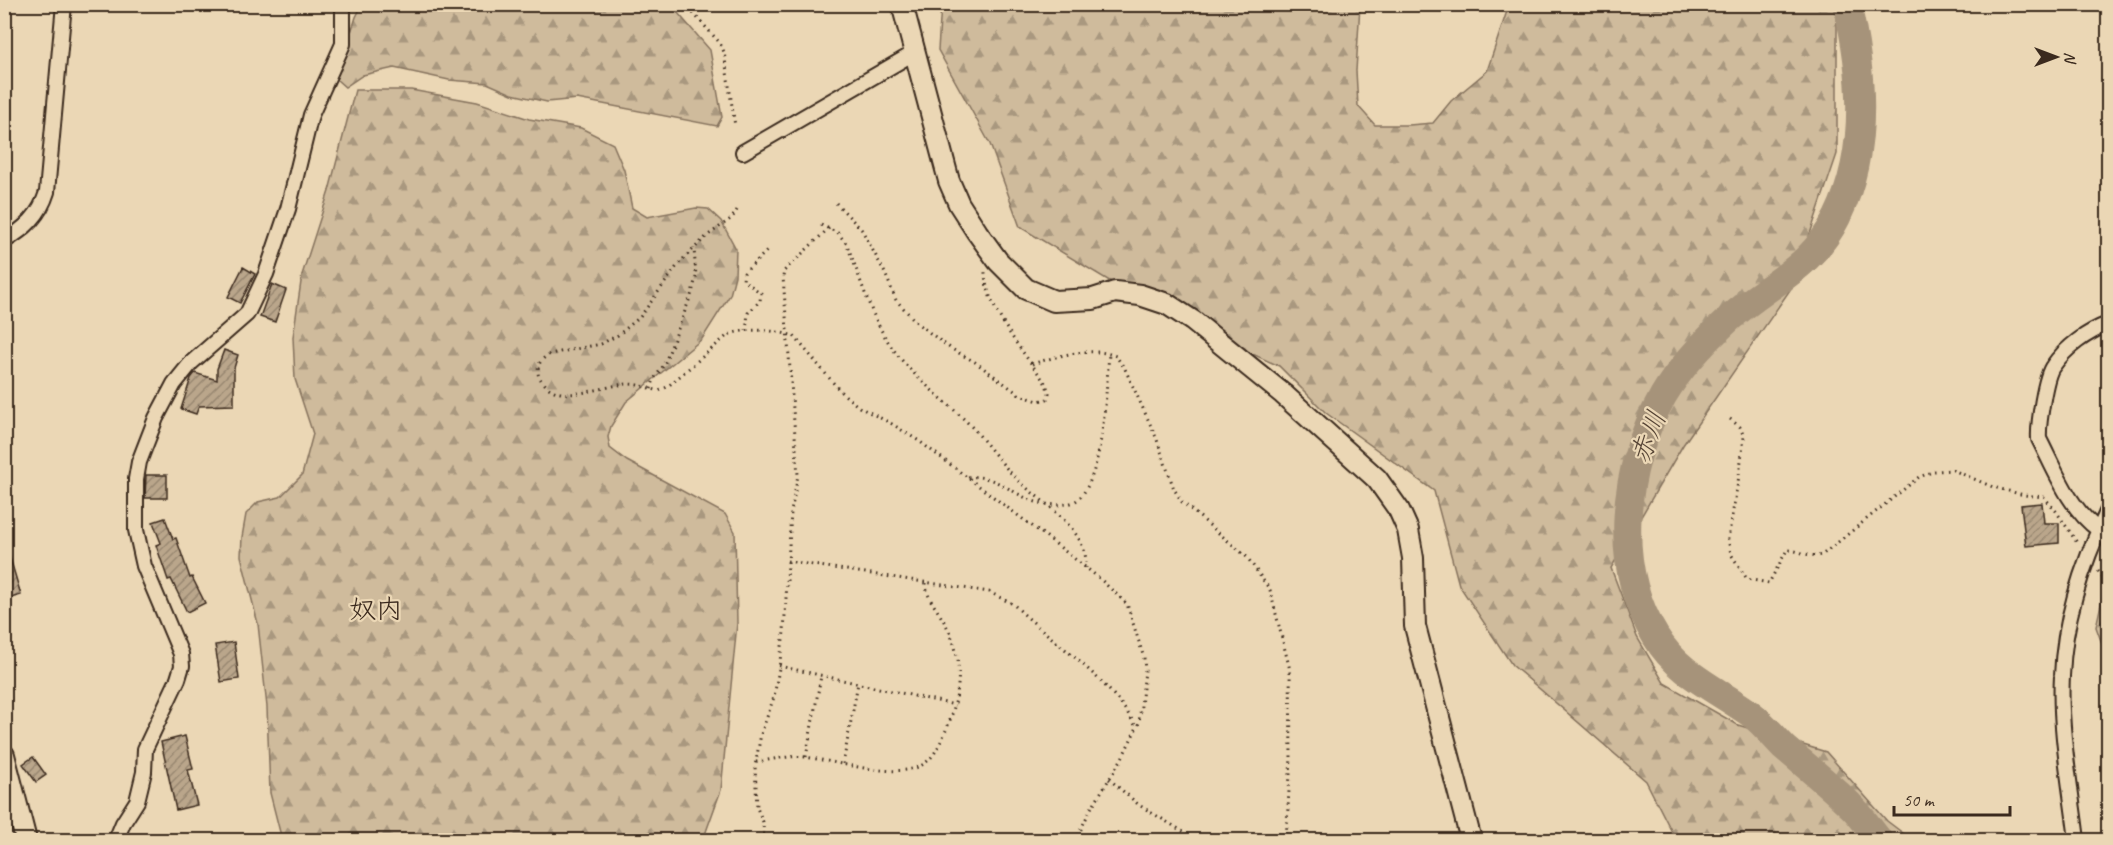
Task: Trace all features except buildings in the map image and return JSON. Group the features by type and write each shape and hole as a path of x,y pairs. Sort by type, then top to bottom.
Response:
{"street":[{"path":"4,241 30,222 39,212 47,192 64,4"},
{"path":"117,840 123,823 137,801 144,772 145,749 182,666 181,654 144,566 136,530 136,479 139,462 156,417 174,384 191,363 247,314 267,274 288,209 311,115 342,44 343,4"},
{"path":"902,4 949,181 959,204 996,258 1026,289 1054,301 1093,299 1115,292 1140,295 1167,304 1192,321 1283,394 1377,479 1399,510 1408,530 1413,558 1416,626 1471,840"},
{"path":"743,152 914,53"},
{"path":"2098,530 2085,521 2061,482 2039,433 2044,398 2052,367 2089,332 2109,324"},
{"path":"2077,840 2063,720 2061,679 2063,655 2072,604 2098,530 2109,510"},
{"path":"5,761 26,840"}],"path":[{"path":"685,4 720,43 724,52 735,126"},
{"path":"836,203 862,230 885,273 896,300 918,324 1020,395 1038,401 1047,399 1049,393 1046,384 1013,340 989,296 985,270 996,258"},
{"path":"737,210 732,218 707,236 674,269 640,317 618,335 601,344 544,357 538,365 538,376 548,389 561,394 580,393 626,384 645,386 659,391 667,387 728,335 738,331 786,333 794,336 841,392 858,407 892,424 1099,578 1127,604 1144,658 1145,671 1137,729 1090,810 1076,840"},
{"path":"821,225 838,233 846,243 876,322 907,367 970,425 1020,482 1072,530 1084,554 1086,568"},
{"path":"764,840 763,822 755,791 756,762 761,734 774,697 784,632 791,512 798,475 783,291 784,271 829,228"},
{"path":"651,389 654,379 664,365 692,293 696,277 694,248"},
{"path":"746,331 748,313 760,301 761,293 743,280 744,273 769,249"},
{"path":"1032,364 1074,354 1094,352 1116,356 1125,369 1156,437 1174,489 1182,501 1247,557 1270,590 1290,670 1291,757 1286,840"},
{"path":"966,477 977,476 1006,485 1037,502 1065,505 1076,501 1086,488 1097,460 1109,354"},
{"path":"1730,419 1740,427 1744,437 1740,476 1728,538 1731,554 1748,579 1769,584 1787,550 1814,557 1822,555 1919,477 1945,469 1953,470 1993,487 2044,497 2056,510 2087,559 2109,583"},
{"path":"787,561 989,592 1013,604 1101,682 1124,706 1137,729"},
{"path":"756,762 806,757 871,769 906,770 921,766 930,759 942,739 955,705 959,679 956,652 947,626 926,593 926,582"},
{"path":"779,666 955,705"},
{"path":"806,757 821,676"},
{"path":"843,764 858,683"},
{"path":"1109,779 1139,805 1197,840"}],"green space":[{"path":"362,5 671,5 710,50 722,117 717,126 577,99 547,102 512,94 487,83 449,80 394,68 363,75 345,87 336,79"},
{"path":"941,5 1360,5 1356,71 1358,106 1375,125 1409,125 1433,123 1451,101 1487,71 1509,5 1840,5 1837,21 1837,154 1792,287 1683,445 1611,568 1637,637 1664,683 1738,725 1826,752 1887,821 1912,840 1676,840 1646,781 1512,665 1459,585 1434,491 1326,413 1279,366 1161,312 1020,227 990,144 938,50"},
{"path":"355,90 411,90 477,102 529,119 581,128 613,144 624,170 632,208 647,217 696,208 708,209 721,221 736,249 735,276 730,295 702,339 626,402 611,426 608,437 610,448 627,461 725,514 735,532 737,623 721,790 703,840 282,840 270,793 267,707 258,624 241,556 242,537 246,514 258,502 280,497 302,475 313,434 295,379 293,337 302,275 329,191"},
{"path":"2108,572 2108,660 2096,627"}],"waterway":[{"name":"赤川","path":"1847,4 1857,57 1860,112 1854,166 1837,217 1827,235 1803,262 1730,318 1702,345 1663,396 1649,424 1631,484 1628,548 1632,579 1642,609 1665,650 1687,671 1764,725 1784,747 1854,809 1879,840"}],"district":[{"name":"奴内","path":"376,609"}]}
